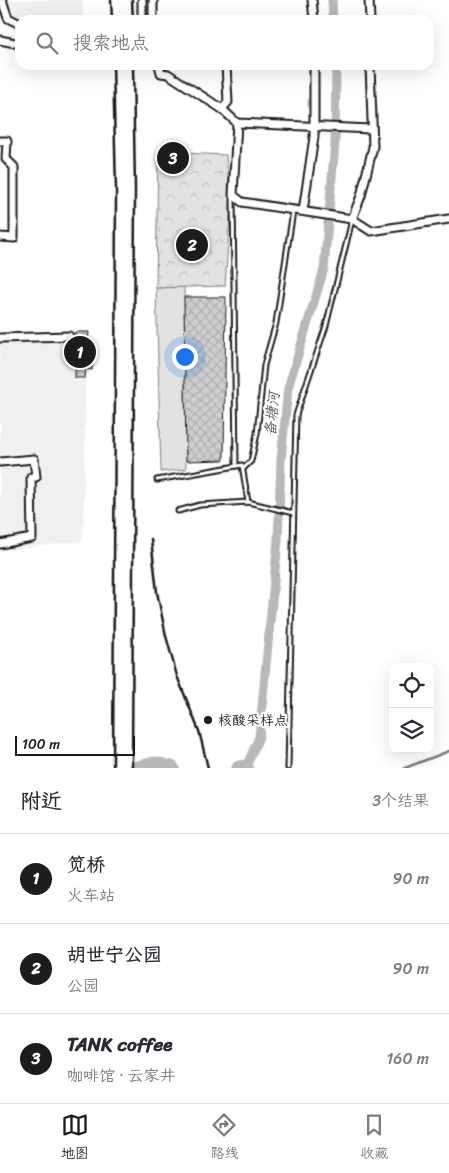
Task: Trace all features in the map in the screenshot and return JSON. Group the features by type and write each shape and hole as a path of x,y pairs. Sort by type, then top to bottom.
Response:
{"street":[{"path":"2,0 8,18 15,22"},
{"path":"142,0 142,15"},
{"path":"153,0 153,15"},
{"path":"312,0 314,15"},
{"path":"369,0 370,15"},
{"path":"0,40 15,43"},
{"path":"160,70 161,74 168,74 222,109 237,123 314,128 371,129"},
{"path":"222,109 228,102 226,70"},
{"path":"303,212 314,128 314,70"},
{"path":"350,219 361,196 374,147 371,129 370,70"},
{"path":"237,123 234,195 242,202 293,208 303,212 350,219 371,231 449,219"},
{"path":"0,141 7,141 6,159 14,167 14,238 0,237"},
{"path":"0,338 69,336"},
{"path":"0,462 34,458 36,476 31,478 32,538 0,544"}],"lane":[{"path":"234,195 236,466"},
{"path":"243,469 251,461 257,434 264,365 276,323 293,208"},
{"path":"288,768 292,514 296,414 326,326 350,219"},
{"path":"157,480 242,465 248,502"},
{"path":"178,511 200,505 248,502 292,514"}],"shaded area":[{"path":"5,0 83,0 83,15 15,16 8,13"},
{"path":"72,338 74,381 86,379 83,541 0,551 0,342"}],"green space":[{"path":"158,152 226,155 231,203 225,286 156,288"},
{"path":"184,287 186,469 161,472 156,288"}],"building":[{"path":"184,297 226,297 224,460 186,461"},
{"path":"75,332 89,332 85,360 92,361 92,370 86,369 85,378 75,378"}],"waterway":[{"name":"备塘河","path":"332,0 333,15"},
{"name":"备塘河","path":"246,767 259,737 278,540 281,460 288,388 324,269 335,143 336,70"},
{"path":"405,768 449,751"},
{"path":"137,768 155,764 172,768"},
{"name":"备塘河","path":"239,768 246,767"}],"railway":[{"path":"111,0 112,15"},
{"path":"132,0 133,15"},
{"path":"113,70 116,190 113,768"},
{"path":"132,768 135,188 133,70"},
{"path":"151,539 157,592 166,636 177,676 199,731 208,768"}],"place":[{"name":"TANK coffee","path":"173,158"},
{"name":"胡世宁公园","path":"192,245"},
{"name":"笕桥","path":"80,352"},
{"name":"核酸采样点","path":"208,720"}]}
